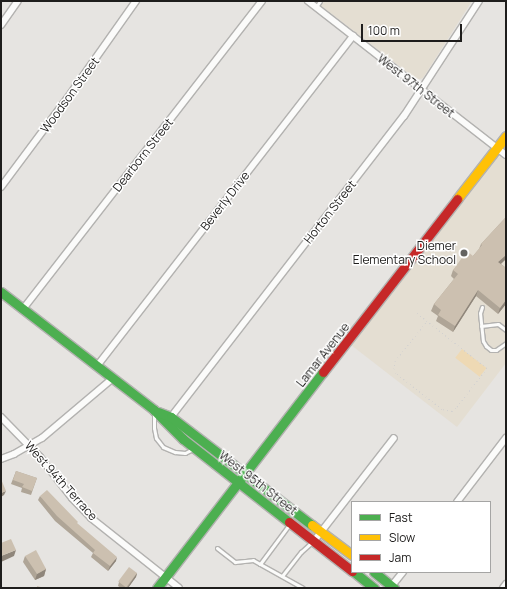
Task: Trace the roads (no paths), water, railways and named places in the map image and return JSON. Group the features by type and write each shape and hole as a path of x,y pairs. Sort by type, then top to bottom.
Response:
{"main road":[{"name":"Lamar Avenue","path":"157,588 506,136"},
{"name":"West 95th Street","path":"1,292 154,410 195,449 351,569"},
{"name":"West 95th Street","path":"154,410 171,417 351,554"},
{"name":"West 95th Street","path":"355,573 374,588"},
{"path":"375,573 392,587"}],"street":[{"path":"1,25 18,1"},
{"name":"Woodson Street","path":"1,187 71,93 136,1"},
{"name":"Dearborn Street","path":"23,309 262,1"},
{"name":"West 97th Street","path":"308,1 506,155"},
{"name":"Horton Street","path":"171,417 404,116 479,1"},
{"name":"Beverly Drive","path":"97,366 353,36"},
{"path":"1,459 42,438 113,378"},
{"name":"West 94th Terrace","path":"1,417 29,446 92,518 179,588"},
{"path":"314,541 394,438"},
{"path":"458,501 506,438"},
{"path":"392,587 402,573"},
{"path":"503,588 506,584"}],"lane":[{"path":"316,7 320,1"},
{"path":"482,307 480,311 483,341 488,349 499,349 506,343"},
{"path":"482,326 498,324 506,330"},
{"path":"154,410 154,428 156,438 163,447 175,452 185,453 195,449"},
{"path":"260,564 290,523"},
{"path":"282,576 301,552 314,541"},
{"path":"217,548 235,562 253,560 303,588"}],"place":[{"name":"Diemer Elementary School","path":"464,253"}]}
